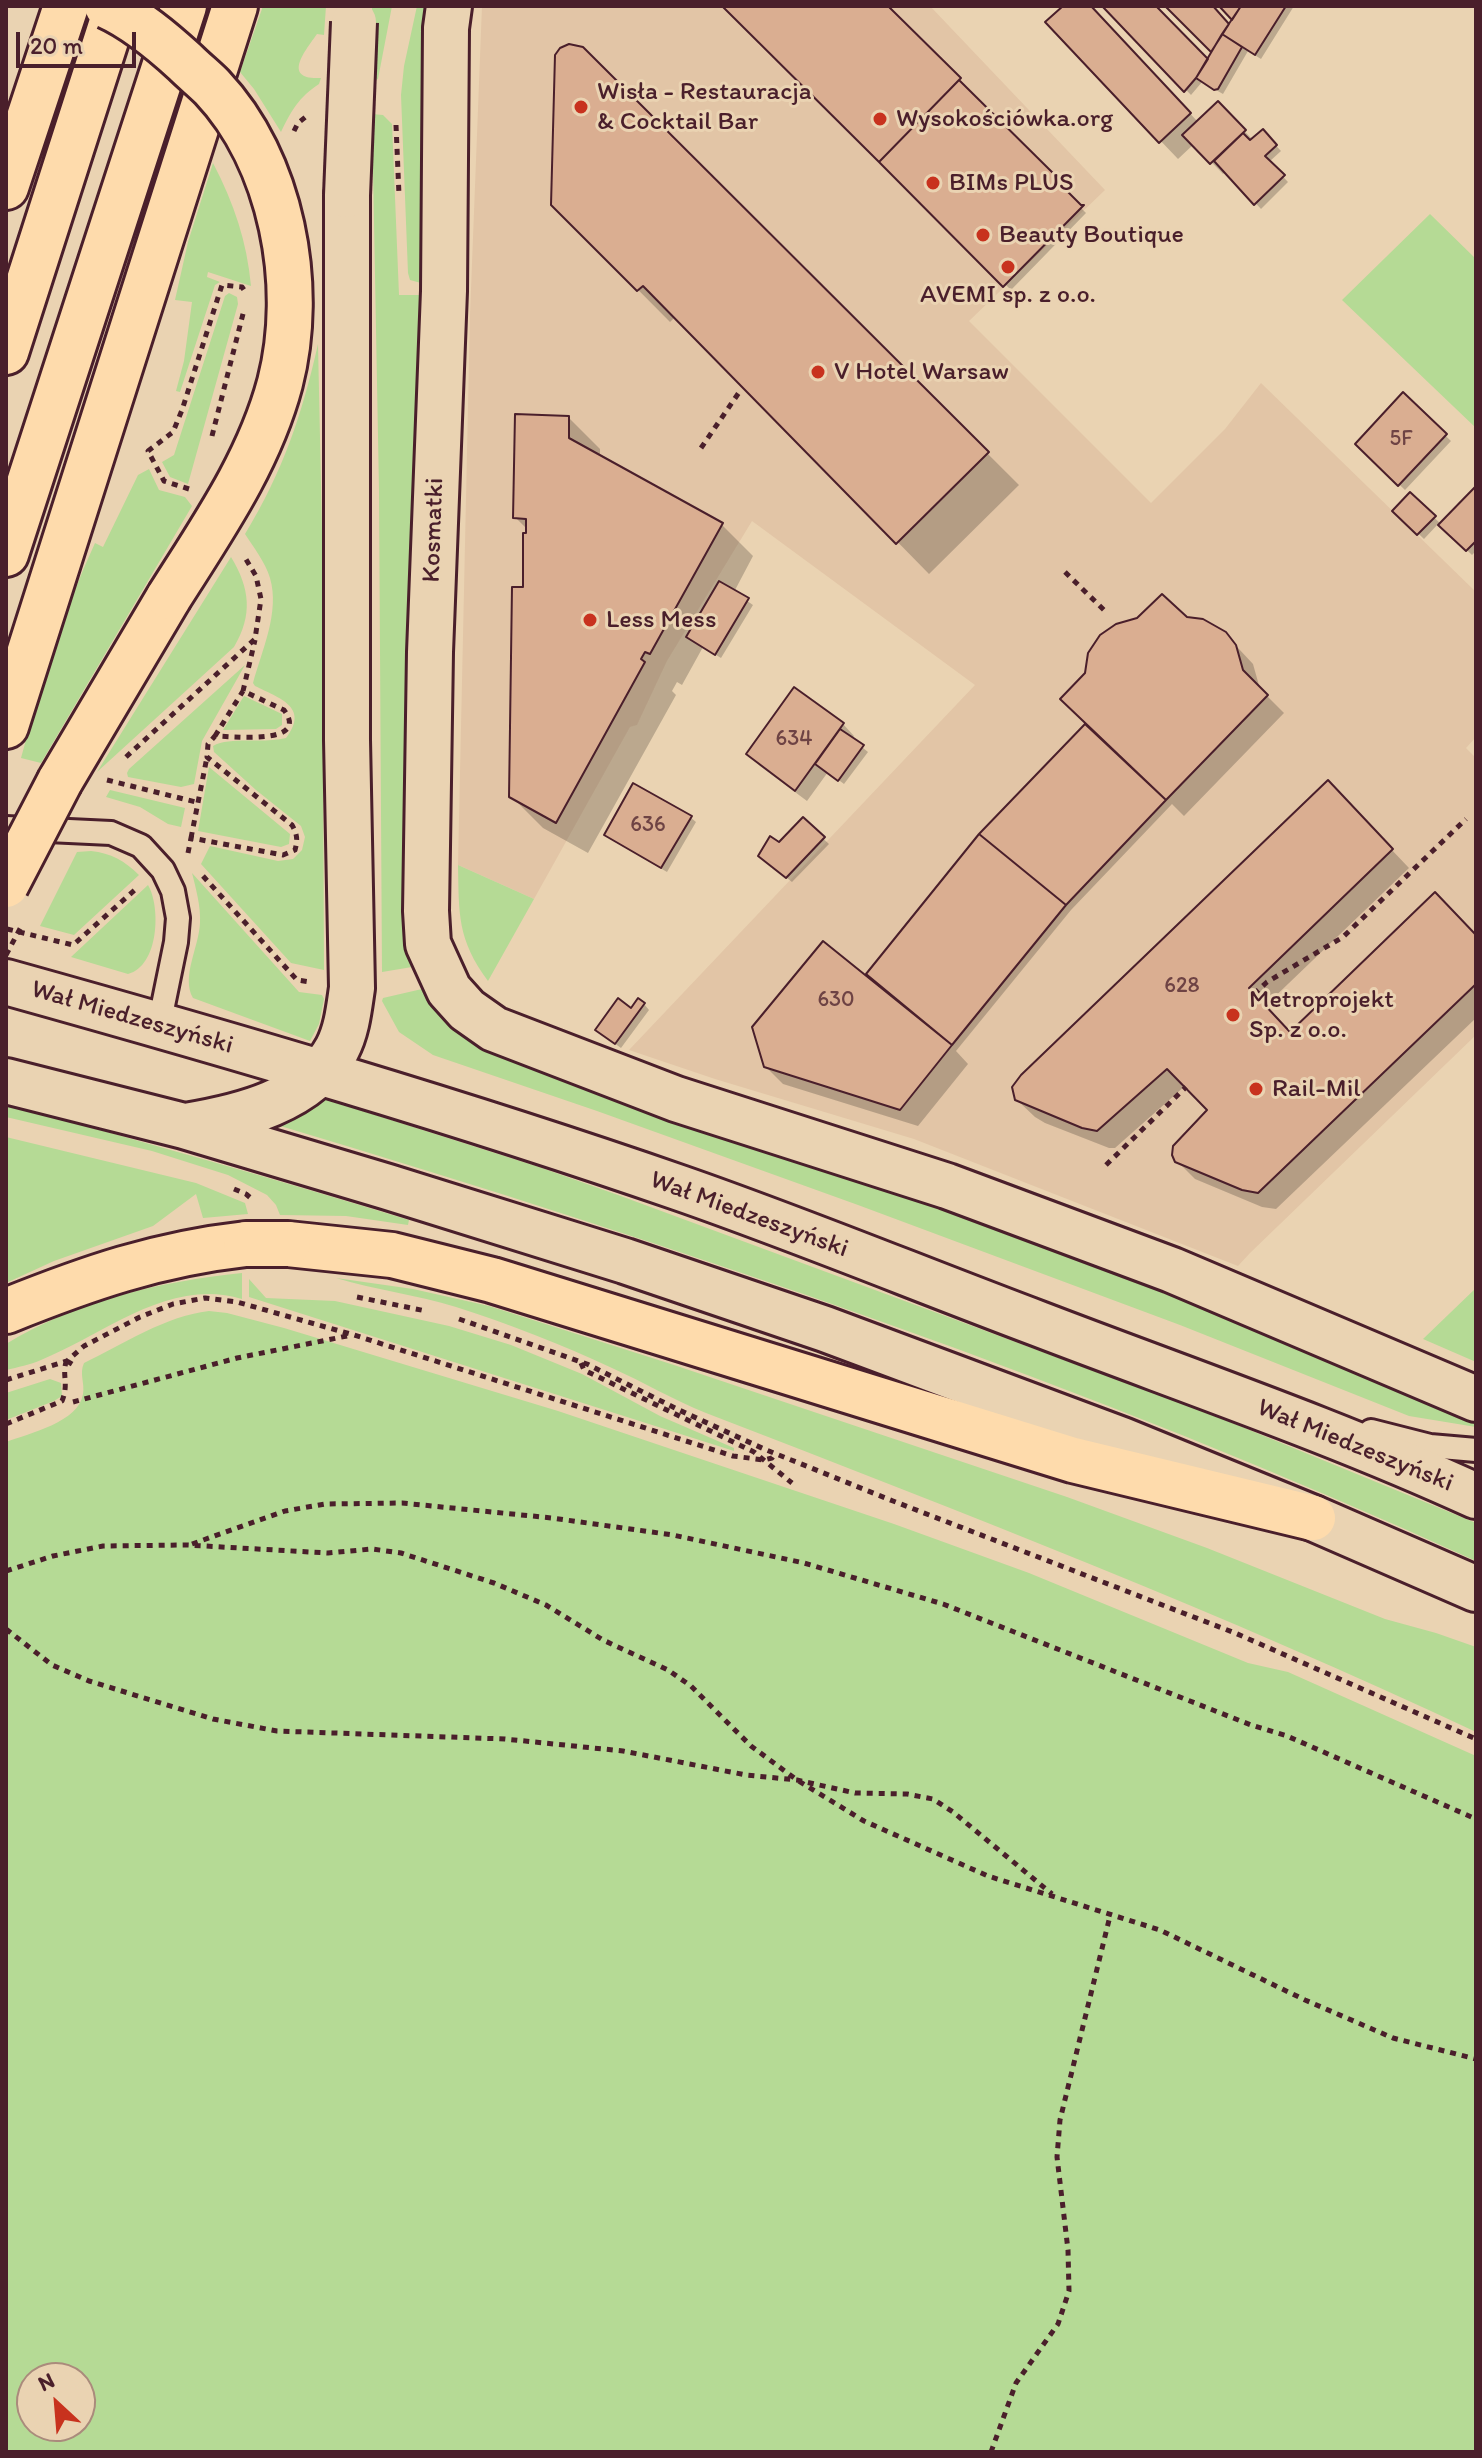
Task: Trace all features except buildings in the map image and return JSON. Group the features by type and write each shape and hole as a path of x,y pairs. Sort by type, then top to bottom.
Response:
{"main road":[{"path":"6,187 66,6"},
{"path":"6,885 60,781 229,502 265,429 285,359 290,287 285,241 264,170 241,126 213,88 168,46 107,6"},
{"path":"6,352 117,6"},
{"path":"6,554 184,6"},
{"path":"6,726 235,6"},
{"name":"Kosmatki","path":"449,6 446,28 444,291 429,666 426,911 428,944 449,990 467,1010 494,1029 676,1099 947,1186 1172,1270 1476,1399"},
{"path":"184,1126 242,1114 301,1088 321,1072 338,1048 352,988 347,740 347,195 354,14"},
{"name":"Wał Miedzeszyński","path":"6,982 321,1072 682,1189 1412,1466 1476,1496"},
{"path":"6,1081 184,1126 388,1187 625,1261 825,1329 1122,1440 1476,1589"},
{"path":"6,1311 78,1282 154,1259 209,1248 267,1244 392,1255 492,1280 1073,1460 1313,1518"}],"lane":[{"path":"6,828 111,833 141,846 163,870 173,891 178,918 159,1025"},
{"path":"1217,1391 1430,1446 1476,1450"}],"path":[{"path":"197,492 164,481 148,451 173,432 222,285 242,287 248,297 209,447"},
{"path":"701,448 740,391"},
{"path":"1065,572 1104,610"},
{"path":"186,858 208,744 243,691 255,639"},
{"path":"215,736 272,737 282,733 288,725 288,715 284,710 243,691"},
{"path":"191,838 283,855 295,850 297,843 297,834 292,825 207,757"},
{"path":"103,779 196,802"},
{"path":"1254,994 1267,982 1343,937 1466,819"},
{"path":"6,929 73,945 145,880"},
{"path":"1106,1165 1186,1087"},
{"path":"6,1380 67,1361 84,1346 140,1317 173,1304 205,1298 237,1302 354,1335 733,1456 764,1460 772,1458 775,1453"},
{"path":"73,1402 237,1358 354,1335"},
{"path":"67,1361 75,1366"},
{"path":"6,1424 62,1401 67,1388 64,1369 67,1361"},
{"path":"792,1483 754,1452 584,1370 580,1362 775,1453 1235,1633 1476,1739"},
{"path":"187,1545 285,1511 325,1504 402,1503 552,1518 673,1535 804,1563 943,1604 1251,1725 1287,1736 1476,1819"},
{"path":"6,1571 53,1556 103,1546 187,1545 316,1553 372,1549 401,1553 494,1583 546,1605 603,1640 668,1670 691,1686 751,1746 797,1780 864,1821 988,1876 1160,1930 1305,2000 1393,2038 1476,2059"},
{"path":"6,1629 52,1665 89,1681 213,1719 277,1731 432,1735 623,1751 746,1775 797,1780 855,1793 907,1794 933,1799 1054,1896"},
{"path":"991,2452 1016,2383 1058,2324 1069,2291 1068,2250 1057,2157 1060,2120 1110,1915"}],"shaded area":[{"path":"482,6 930,6 1105,190 969,321 1151,503 1225,429 1261,383 1476,592 1476,737 1466,748 1476,758 1476,1035 1238,1266 914,1139 629,1050 975,685 752,521 667,661 637,725 630,727 534,899 458,865 470,315"}],"green space":[{"path":"263,6 326,6 324,35 317,34 302,56 299,69 309,77 321,78 319,84 296,105 281,132 240,72"},
{"path":"372,6 392,6 378,79 371,82"},
{"path":"417,6 430,6 423,143 421,283 410,280 408,273 401,95"},
{"path":"372,114 383,115 392,124 399,295 419,295 421,300 404,921 412,967 382,972 379,490"},
{"path":"213,163 238,223 251,286 208,272 207,277 220,282 215,285 180,392 176,391 184,361 192,302 175,300 188,242"},
{"path":"1430,214 1476,259 1476,428 1342,300"},
{"path":"229,293 237,297 238,304 188,484 170,477 162,462 174,455 225,296"},
{"path":"318,344 324,970 291,963 201,864 210,846 278,861 293,859 302,850 305,837 301,826 214,752 213,746 228,741 286,738 293,727 295,718 288,705 253,683 269,631 273,591 265,566 245,534 290,442"},
{"path":"149,469 159,490 185,497 192,506 41,763 21,758 36,703 83,569 95,543 103,547 138,475"},
{"path":"231,557 242,580 247,602 244,624 234,647 97,772"},
{"path":"245,665 202,741 194,784 181,787 128,777 129,769"},
{"path":"244,696 282,714 282,725 276,729 223,730"},
{"path":"209,767 290,834 289,844 281,847 198,831"},
{"path":"110,790 185,808 181,827 168,824 140,807 106,797"},
{"path":"91,851 117,858 139,875 74,935 40,926 77,852"},
{"path":"458,865 534,899 488,981 465,939"},
{"path":"192,873 299,992 322,995 324,999 319,1024 310,1041 193,998 189,981 200,917"},
{"path":"148,885 156,921 151,948 138,969 128,974 71,957"},
{"path":"422,989 932,1200 1476,1412 1476,1427 1409,1416 1180,1325 858,1205 433,1055 399,1032 382,1001 383,998"},
{"path":"325,1099 618,1195 1213,1415 1476,1523 1476,1561 1183,1435 884,1322 582,1220 277,1125 277,1122 309,1111"},
{"path":"6,1104 409,1220 408,1225 346,1216 280,1215 267,1195 228,1175 152,1151 6,1117"},
{"path":"6,1137 196,1183 245,1203 248,1214 203,1218 196,1194 153,1226 54,1261 6,1283"},
{"path":"242,1273 242,1299 215,1294 163,1302 113,1323 41,1360 6,1370 6,1344 62,1316 120,1295"},
{"path":"336,1278 413,1289 489,1306 674,1365 1067,1497 1207,1548 1385,1619 1476,1647 1476,1732 1190,1606 706,1413 535,1335 456,1307"},
{"path":"249,1279 266,1298 335,1301 449,1326 511,1345 582,1374 660,1416 734,1448 734,1451 249,1297"},
{"path":"1476,1288 1476,1362 1423,1339"},
{"path":"209,1311 284,1328 558,1411 894,1524 1029,1573 1248,1663 1288,1672 1476,1756 1476,2452 6,2452 6,1442 52,1425 73,1412 83,1394 84,1363 177,1319"},
{"path":"50,1379 61,1383 62,1396 6,1420 6,1393"}],"place":[{"name":"Wisła - Restauracja & Cocktail Bar","path":"581,107"},
{"name":"Wysokościówka.org","path":"880,119"},
{"name":"BIMs PLUS","path":"933,183"},
{"name":"Beauty Boutique","path":"983,235"},
{"name":"AVEMI sp. z o.o.","path":"1008,267"},
{"name":"V Hotel Warsaw","path":"818,372"},
{"name":"Less Mess","path":"590,620"},
{"name":"Metroprojekt Sp. z o.o.","path":"1233,1015"},
{"name":"Rail-Mil","path":"1256,1089"}]}
